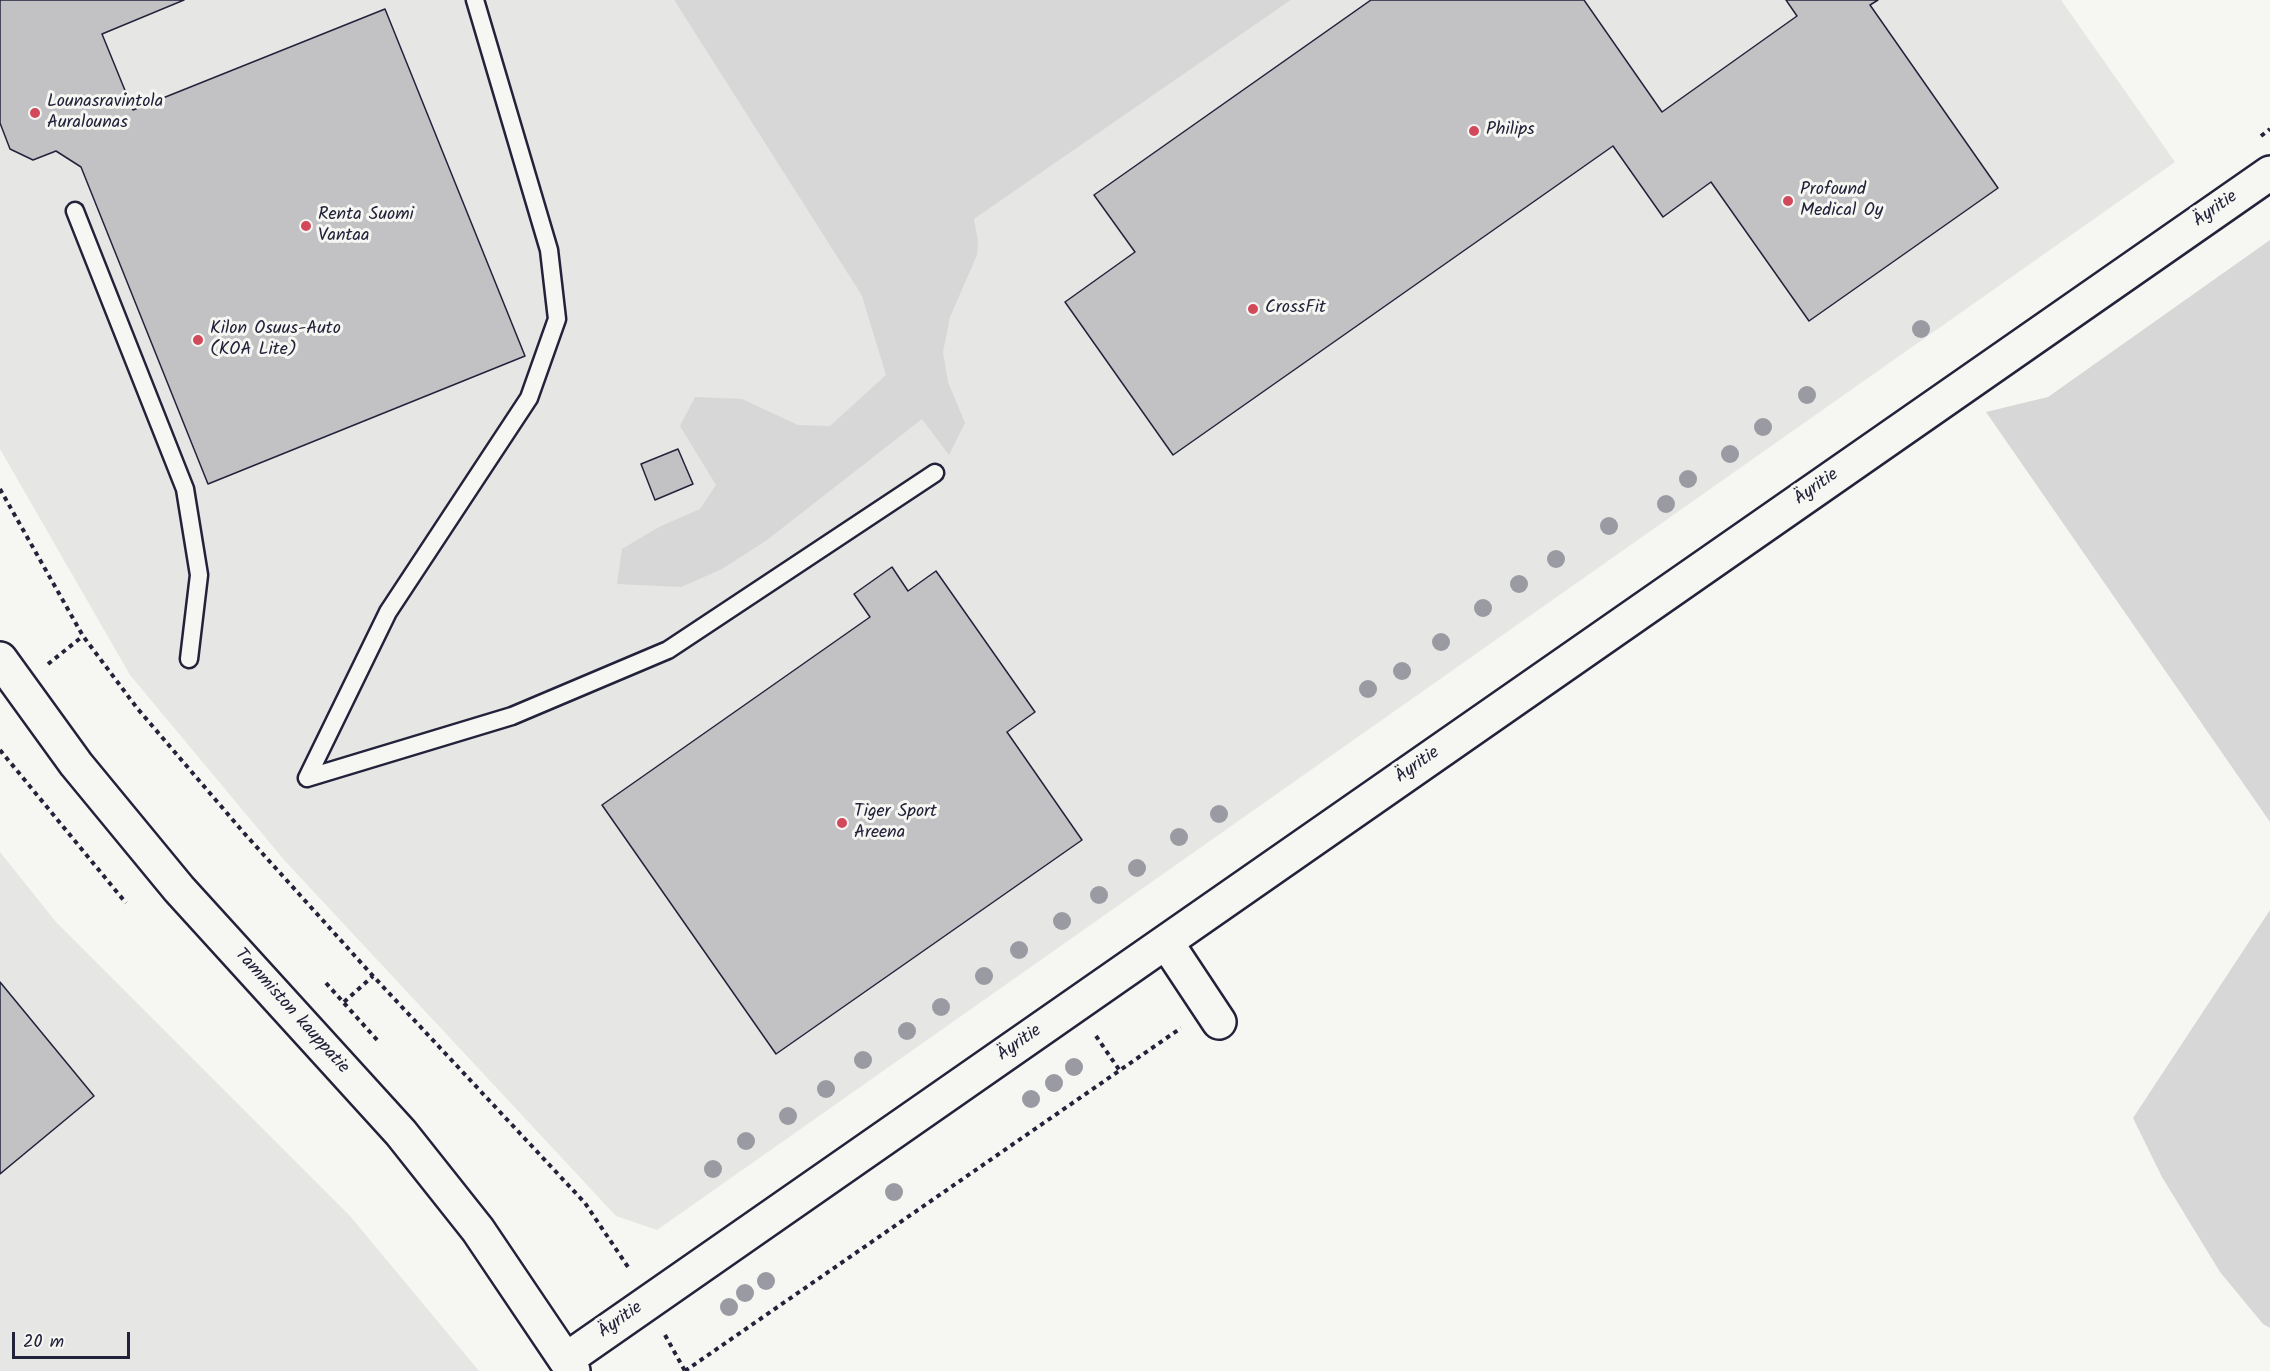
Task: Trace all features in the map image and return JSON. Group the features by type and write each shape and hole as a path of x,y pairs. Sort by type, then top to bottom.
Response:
{"street":[{"name":"Äyritie","path":"570,1365 647,1303 2270,173"},
{"name":"Tammiston kauppatie","path":"0,659 76,764 179,889 401,1133 478,1230 570,1365"},
{"path":"1166,942 1214,1015"}],"lane":[{"path":"475,0 549,250 556,319 529,398 388,612 307,778 512,716 668,650 935,473"},
{"path":"75,211 185,489 199,575 189,659"}],"path":[{"path":"0,489 82,636 137,708 244,833 373,976 585,1203 630,1270 685,1371 1214,1015"},
{"path":"0,750 126,903"},
{"path":"344,1002 373,976"},
{"path":"326,983 378,1041"}],"shaded area":[{"path":"0,0 674,0 862,296 1291,0 2061,0 2175,162 657,1230 616,1216 285,861 130,675 0,449"},
{"path":"674,0 1291,0 974,219 978,241 977,255 950,317 943,352 948,382 965,423 949,455 922,419 767,540 722,569 681,587 617,584 622,549 659,527 700,509 716,485 680,426 695,397 742,399 798,425 830,426 886,375 862,296"},
{"path":"2270,240 2270,822 1986,412 2048,397"},
{"path":"0,852 56,922 350,1216 479,1371 0,1371"},
{"path":"2270,910 2270,1328 2263,1324 2220,1272 2162,1177 2133,1118"}],"building":[{"path":"0,0 184,0 102,34 133,110 385,9 525,356 208,484 81,167 56,151 33,160 10,149 0,123"},
{"path":"1371,0 1584,0 1662,112 1797,16 1786,0 1878,0 1870,5 1998,188 1809,321 1711,182 1663,217 1613,146 1173,455 1065,302 1135,252 1094,195"},
{"path":"678,449 693,484 655,500 641,464"},
{"name":"Tiger Sport Areena","path":"892,567 908,591 936,571 1035,712 1007,732 1082,840 776,1054 602,805 870,617 854,594"},
{"path":"0,982 94,1096 0,1174"}],"place":[{"name":"Lounasravintola Auralounas","path":"35,113"},
{"name":"Philips","path":"1474,131"},
{"name":"Profound Medical Oy","path":"1788,201"},
{"name":"Renta Suomi Vantaa","path":"306,226"},
{"name":"CrossFit","path":"1253,309"},
{"name":"Kilon Osuus-Auto (KOA Lite)","path":"198,340"},
{"name":"Tiger Sport Areena","path":"842,823"}]}
